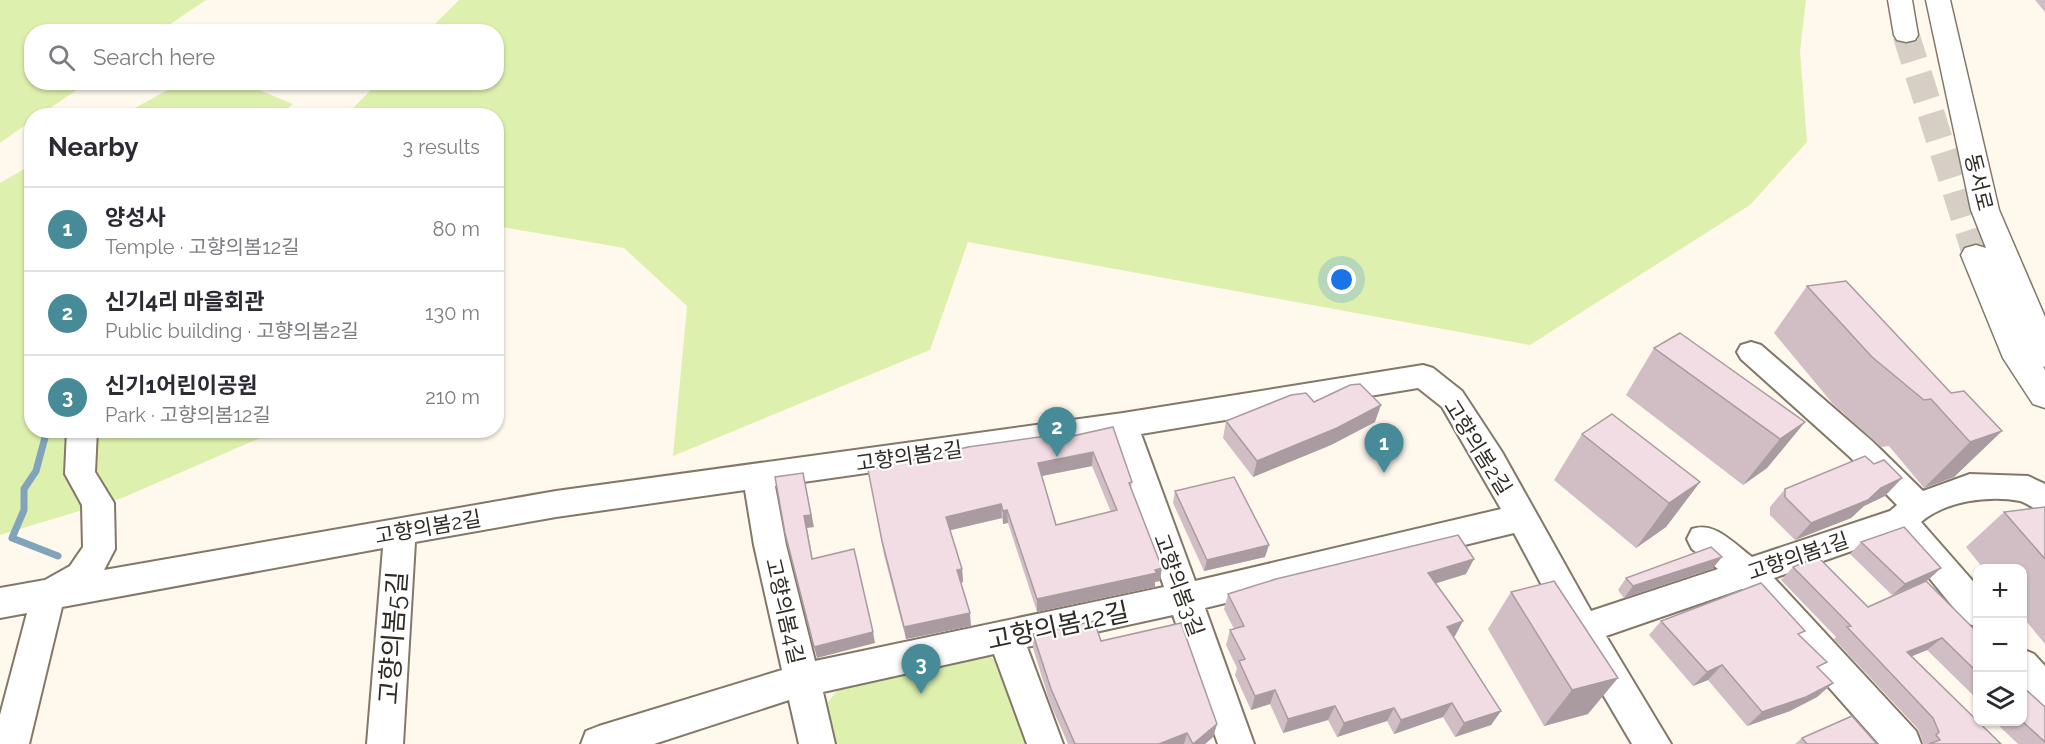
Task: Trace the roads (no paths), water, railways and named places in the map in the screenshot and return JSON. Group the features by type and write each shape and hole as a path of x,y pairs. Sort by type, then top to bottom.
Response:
{"highway":[{"path":"1900,0 1906,35"},
{"name":"동서로","path":"1938,0 1985,210 2045,355"},
{"path":"1976,255 2019,358 2045,395"}],"street":[{"path":"1751,352 1861,449 1910,514 1973,606"},
{"name":"고향의봄2길","path":"0,603 556,504 758,478 1123,425 1423,376 1452,399 1491,461 1520,518 1583,629 1653,744"},
{"name":"고향의봄3길","path":"1123,425 1236,744"},
{"path":"11,744 48,596 82,576 99,549 98,503 80,474 82,438"},
{"name":"고향의봄4길","path":"758,478 770,545 817,744"},
{"name":"고향의봄1길","path":"1583,629 1748,573 1910,514 1970,487 2028,489 2045,501"},
{"name":"고향의봄12길","path":"599,744 801,680 1006,638 1184,598 1520,518"},
{"name":"고향의봄5길","path":"386,744 400,532"},
{"path":"1703,539 1748,573 1903,744"},
{"path":"1006,638 1045,744"},
{"path":"2027,671 2045,692"}],"waterway":[{"path":"45,438 36,471 24,489 24,510 12,538 58,556"}],"tunnel":[{"path":"1906,35 1976,255"}],"place":[{"name":"신기4리 마을회관","path":"1057,457"},
{"name":"양성사","path":"1384,473"},
{"name":"신기1어린이공원","path":"921,694"}]}
